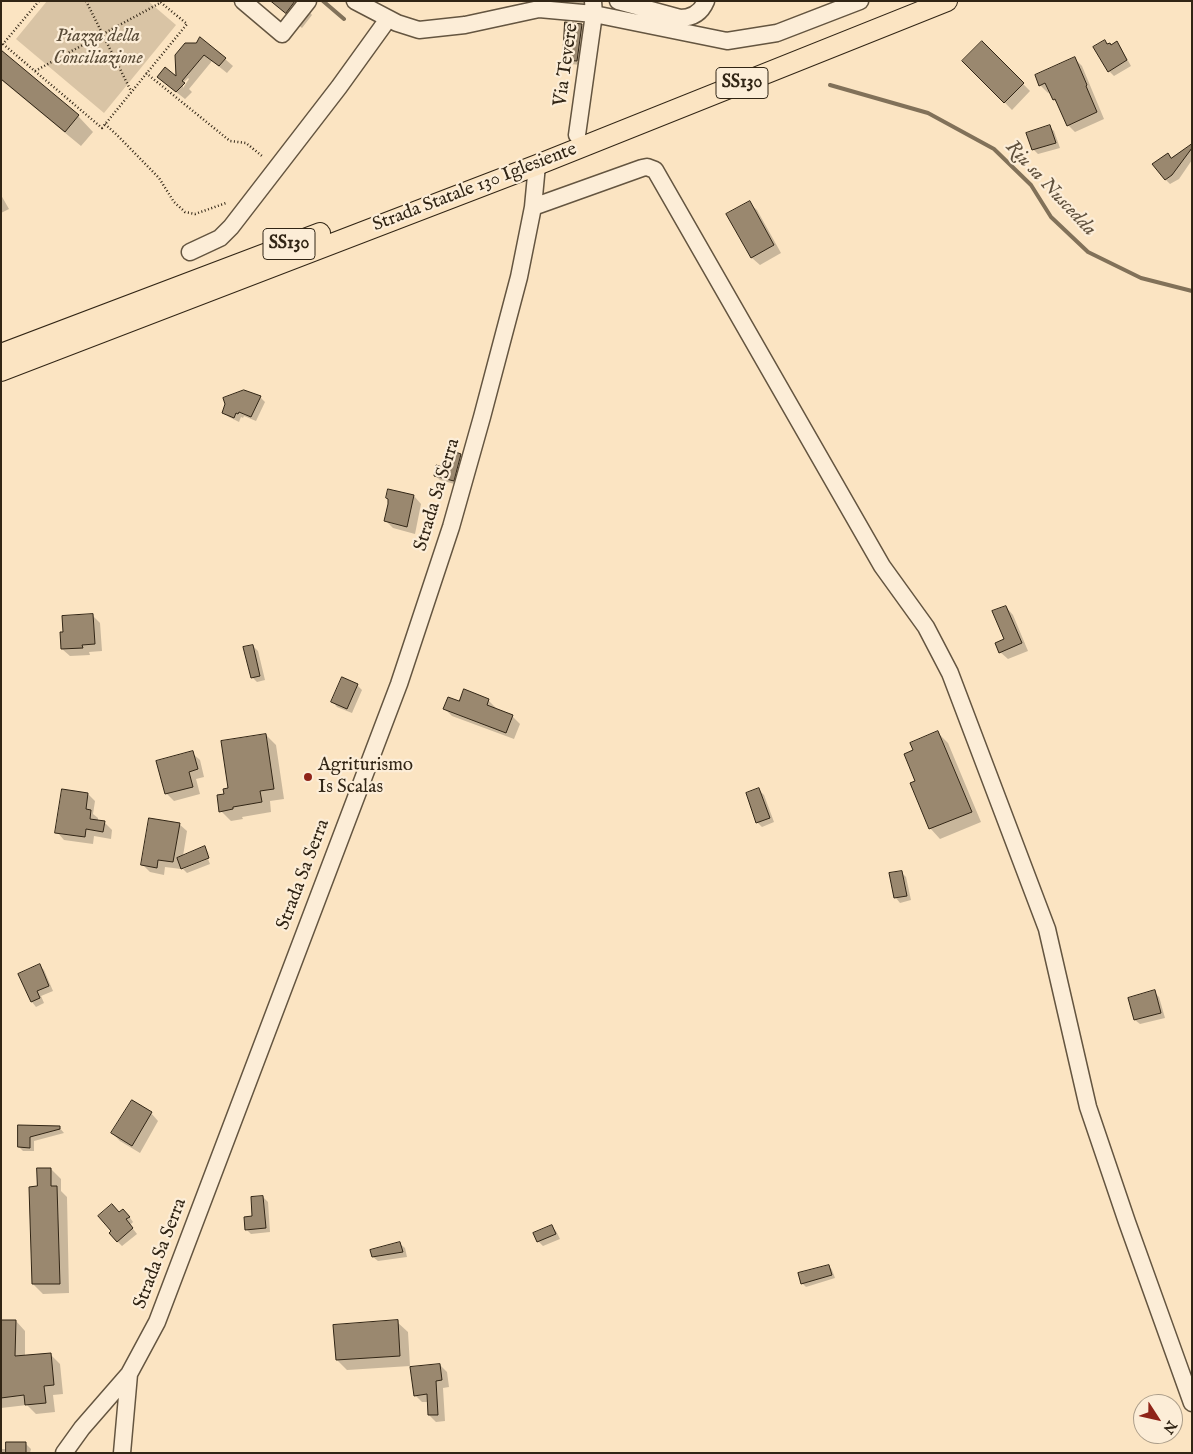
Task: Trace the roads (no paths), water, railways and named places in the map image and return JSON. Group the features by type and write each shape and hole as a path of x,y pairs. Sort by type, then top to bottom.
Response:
{"main road":[{"name":"Strada Statale 130 Iglesiente","path":"1,354 577,134 916,1"},
{"name":"Strada Statale 130 Iglesiente","path":"1,371 537,164 947,1"}],"street":[{"path":"243,1 282,34 308,1"},
{"path":"355,1 388,19 419,30 465,25 539,9 594,8 727,41 778,33 860,1"},
{"path":"618,1 686,18 699,12 706,1"},
{"name":"Via Tevere","path":"577,134 594,8"},
{"path":"190,252 220,238 232,227 339,87 388,19"},
{"name":"Strada Sa Serra","path":"64,1453 82,1428 129,1374 157,1322 399,684 450,527 482,418 519,277 533,207 537,164"},
{"path":"533,207 642,168 647,167 655,170 882,566 926,627 950,674 1047,929 1088,1107 1192,1402"},
{"path":"122,1453 129,1374"}],"waterway":[{"name":"Riu sa Nuscedda","path":"323,1 344,19"},
{"name":"Riu sa Nuscedda","path":"830,85 928,113 994,149 1031,185 1051,217 1088,252 1141,278 1192,291"}],"place":[{"name":"Agriturismo Is Scalas","path":"308,777"}],"park label":[{"name":"Piazza della Conciliazione","path":"98,48"}]}
